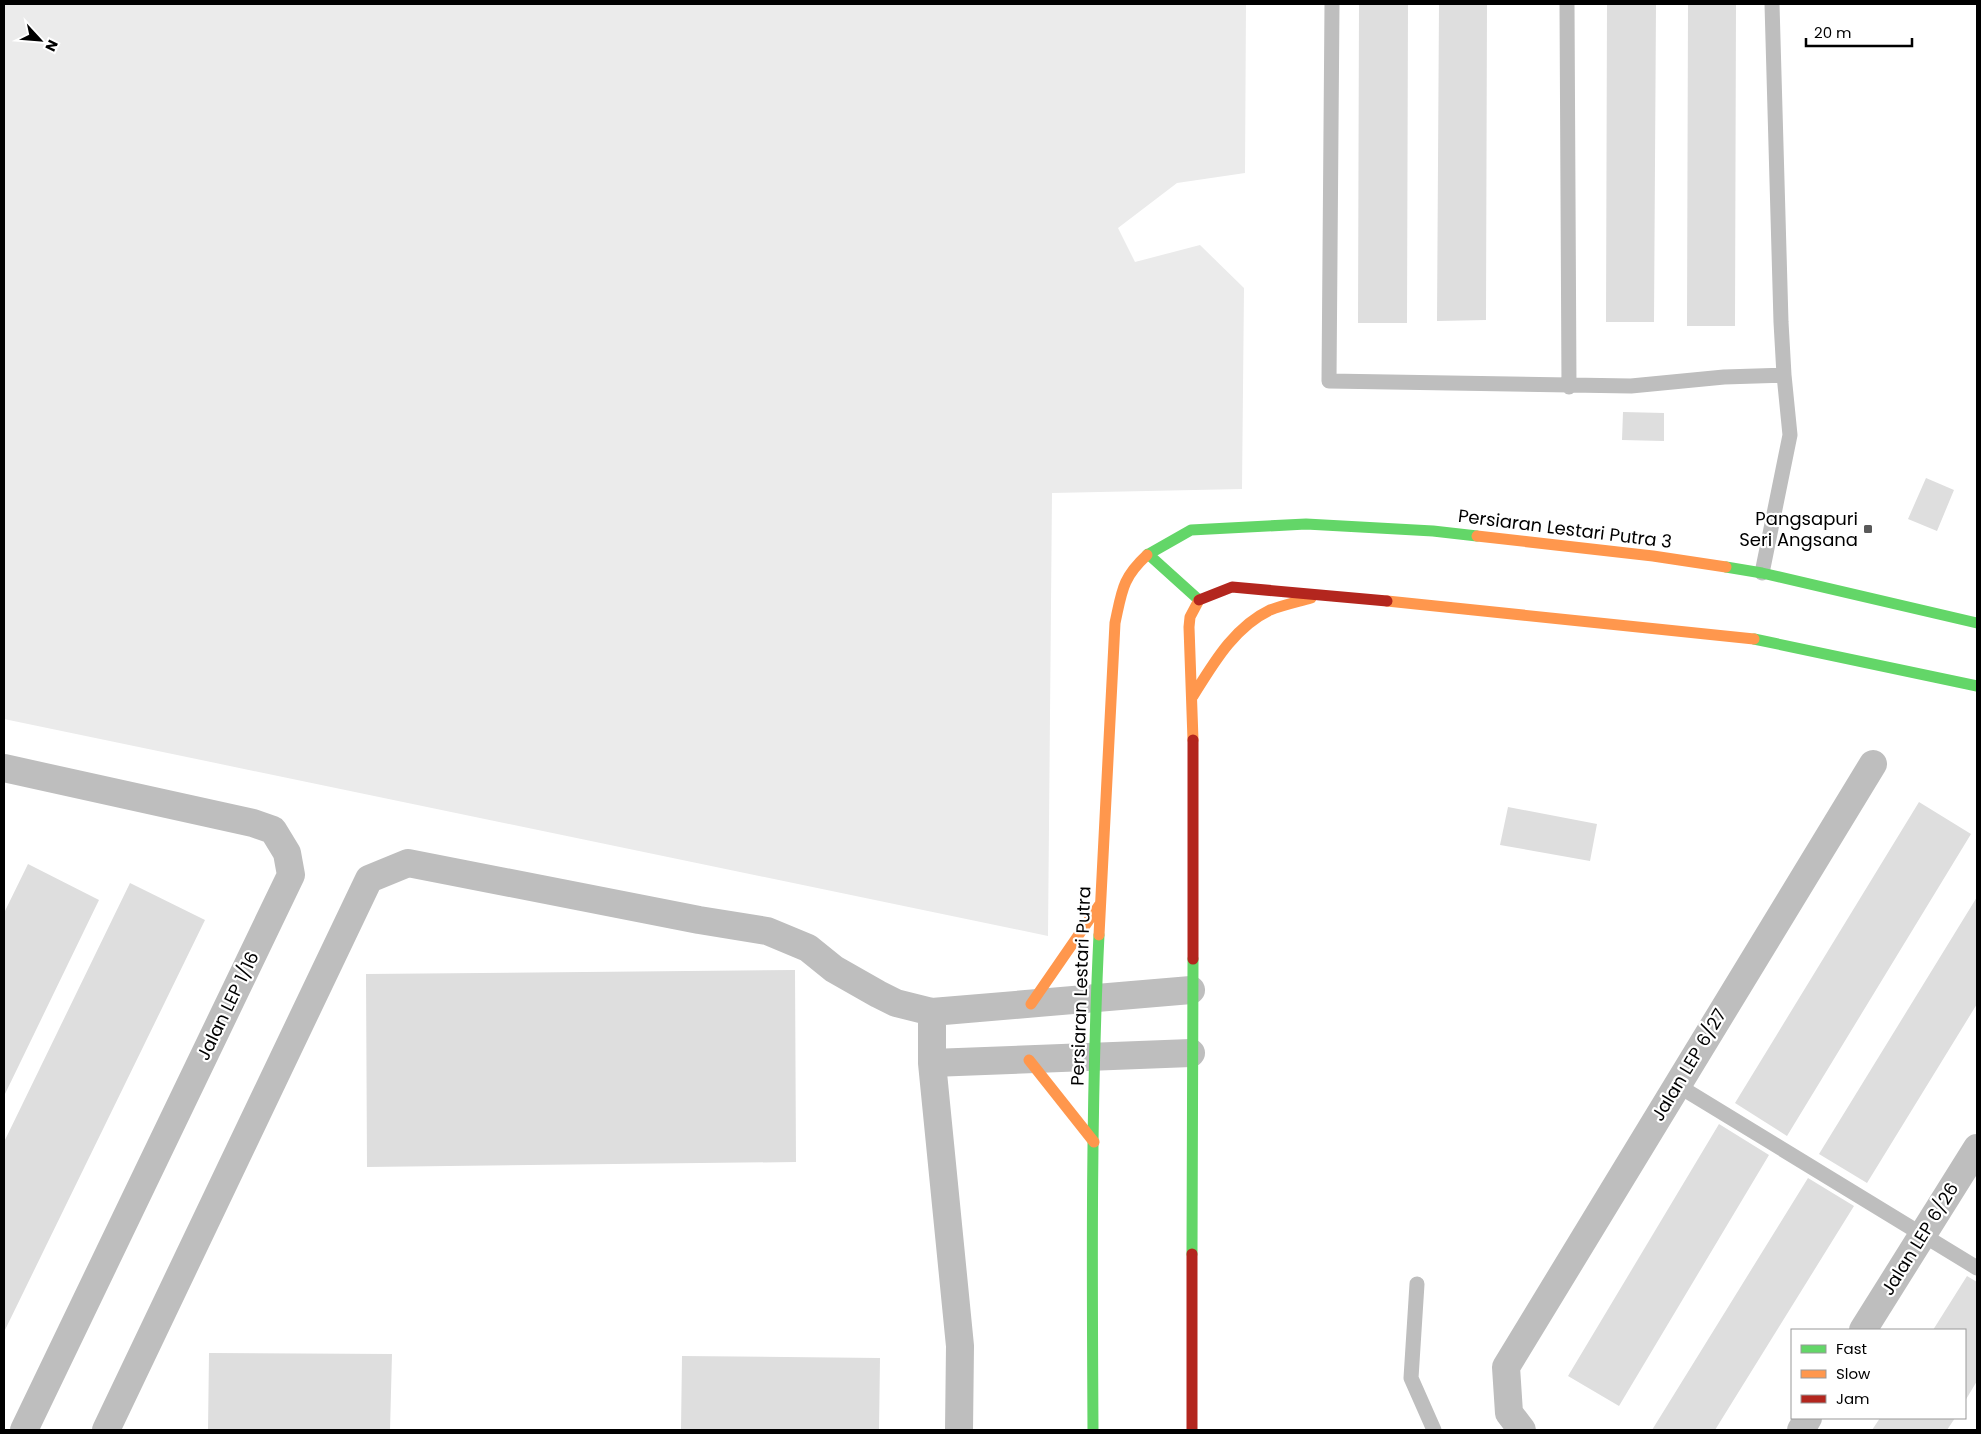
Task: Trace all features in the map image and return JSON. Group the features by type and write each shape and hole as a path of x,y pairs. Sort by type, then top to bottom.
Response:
{"street":[{"name":"Persiaran Lestari Putra 3","path":"1148,554 1191,530 1306,524 1443,532 1653,556 1762,573 1977,623"},
{"path":"1148,554 1199,600"},
{"name":"Persiaran Lestari Putra","path":"1093,1430 1096,998 1115,623 1124,584 1132,570 1148,554"},
{"path":"1192,1430 1191,990 1193,696 1189,627 1190,617 1199,600 1232,587 1324,594 1756,639 1977,686"},
{"path":"1193,696 1224,647 1243,629 1264,613 1324,594"},
{"name":"Jalan LEP 6/27","path":"1522,1430 1509,1413 1506,1367 1873,764"},
{"name":"Jalan LEP 1/16","path":"4,768 253,823 273,830 287,853 291,875 24,1430"},
{"path":"106,1430 369,879 408,863 699,920 767,931 808,948 834,969 878,994 896,1002 932,1012 1191,990"},
{"path":"1031,1004 1100,904"},
{"path":"932,1012 932,1063 960,1346 959,1430"},
{"path":"932,1063 1191,1053"},
{"path":"1029,1060 1094,1142"},
{"name":"Jalan LEP 6/26","path":"1864,1329 1977,1148"},
{"path":"1801,1430 1807,1419"}],"lane":[{"path":"1332,4 1329,381 1569,387 1631,386 1724,377 1784,375"},
{"path":"1567,4 1569,387"},
{"path":"1762,573 1790,435 1781,322 1772,4"},
{"path":"1677,1086 1977,1268"},
{"path":"1417,1284 1411,1378 1434,1430"}],"shaded area":[{"path":"4,4 1246,4 1245,173 1177,183 1118,228 1135,262 1200,245 1244,288 1242,489 1052,493 1048,936 4,719"}],"building":[{"path":"1359,4 1408,4 1407,323 1358,323"},
{"path":"1439,4 1487,4 1486,320 1437,321"},
{"path":"1607,4 1656,4 1654,322 1606,322"},
{"path":"1688,4 1736,4 1735,326 1687,326"},
{"path":"1623,412 1664,413 1664,441 1622,440"},
{"path":"1926,478 1954,490 1937,531 1908,519"},
{"path":"1919,802 1971,834 1787,1136 1735,1103"},
{"path":"1508,807 1597,824 1590,861 1500,845"},
{"path":"28,864 99,900 4,1096 4,913"},
{"path":"130,883 205,920 4,1332 4,1142"},
{"path":"1977,897 1977,1004 1867,1183 1819,1154"},
{"path":"795,970 796,1162 367,1167 366,974"},
{"path":"1719,1124 1769,1155 1619,1406 1568,1376"},
{"path":"1808,1178 1854,1206 1715,1430 1652,1430"},
{"path":"1967,1276 1977,1282 1977,1381 1966,1399 1966,1329 1934,1329"},
{"path":"209,1353 392,1354 390,1430 208,1430"},
{"path":"682,1356 880,1358 879,1430 681,1430"},
{"path":"1879,1419 1954,1419 1947,1430 1872,1430"}],"traffic: fast":[{"path":"1147,555 1191,530 1306,524 1433,531 1477,536"},
{"path":"1148,554 1199,600"},
{"path":"1726,567 1762,573 1977,623"},
{"path":"1754,639 1977,686"},
{"path":"1093,1430 1093,1121 1099,935"},
{"path":"1192,1254 1193,959"}],"traffic: slow":[{"path":"1477,536 1653,556 1726,567"},
{"path":"1099,935 1115,623 1124,586 1132,571 1147,555"},
{"path":"1193,696 1208,671 1226,647 1246,626 1270,610 1311,598"},
{"path":"1193,740 1189,627 1190,617 1199,600"},
{"path":"1387,601 1754,639"},
{"path":"1031,1004 1100,904"},
{"path":"1029,1060 1094,1142"}],"traffic: jam":[{"path":"1199,600 1232,587 1387,601"},
{"path":"1193,740 1193,959"},
{"path":"1192,1254 1192,1430"}],"place":[{"name":"Pangsapuri Seri Angsana","path":"1868,529"}]}
